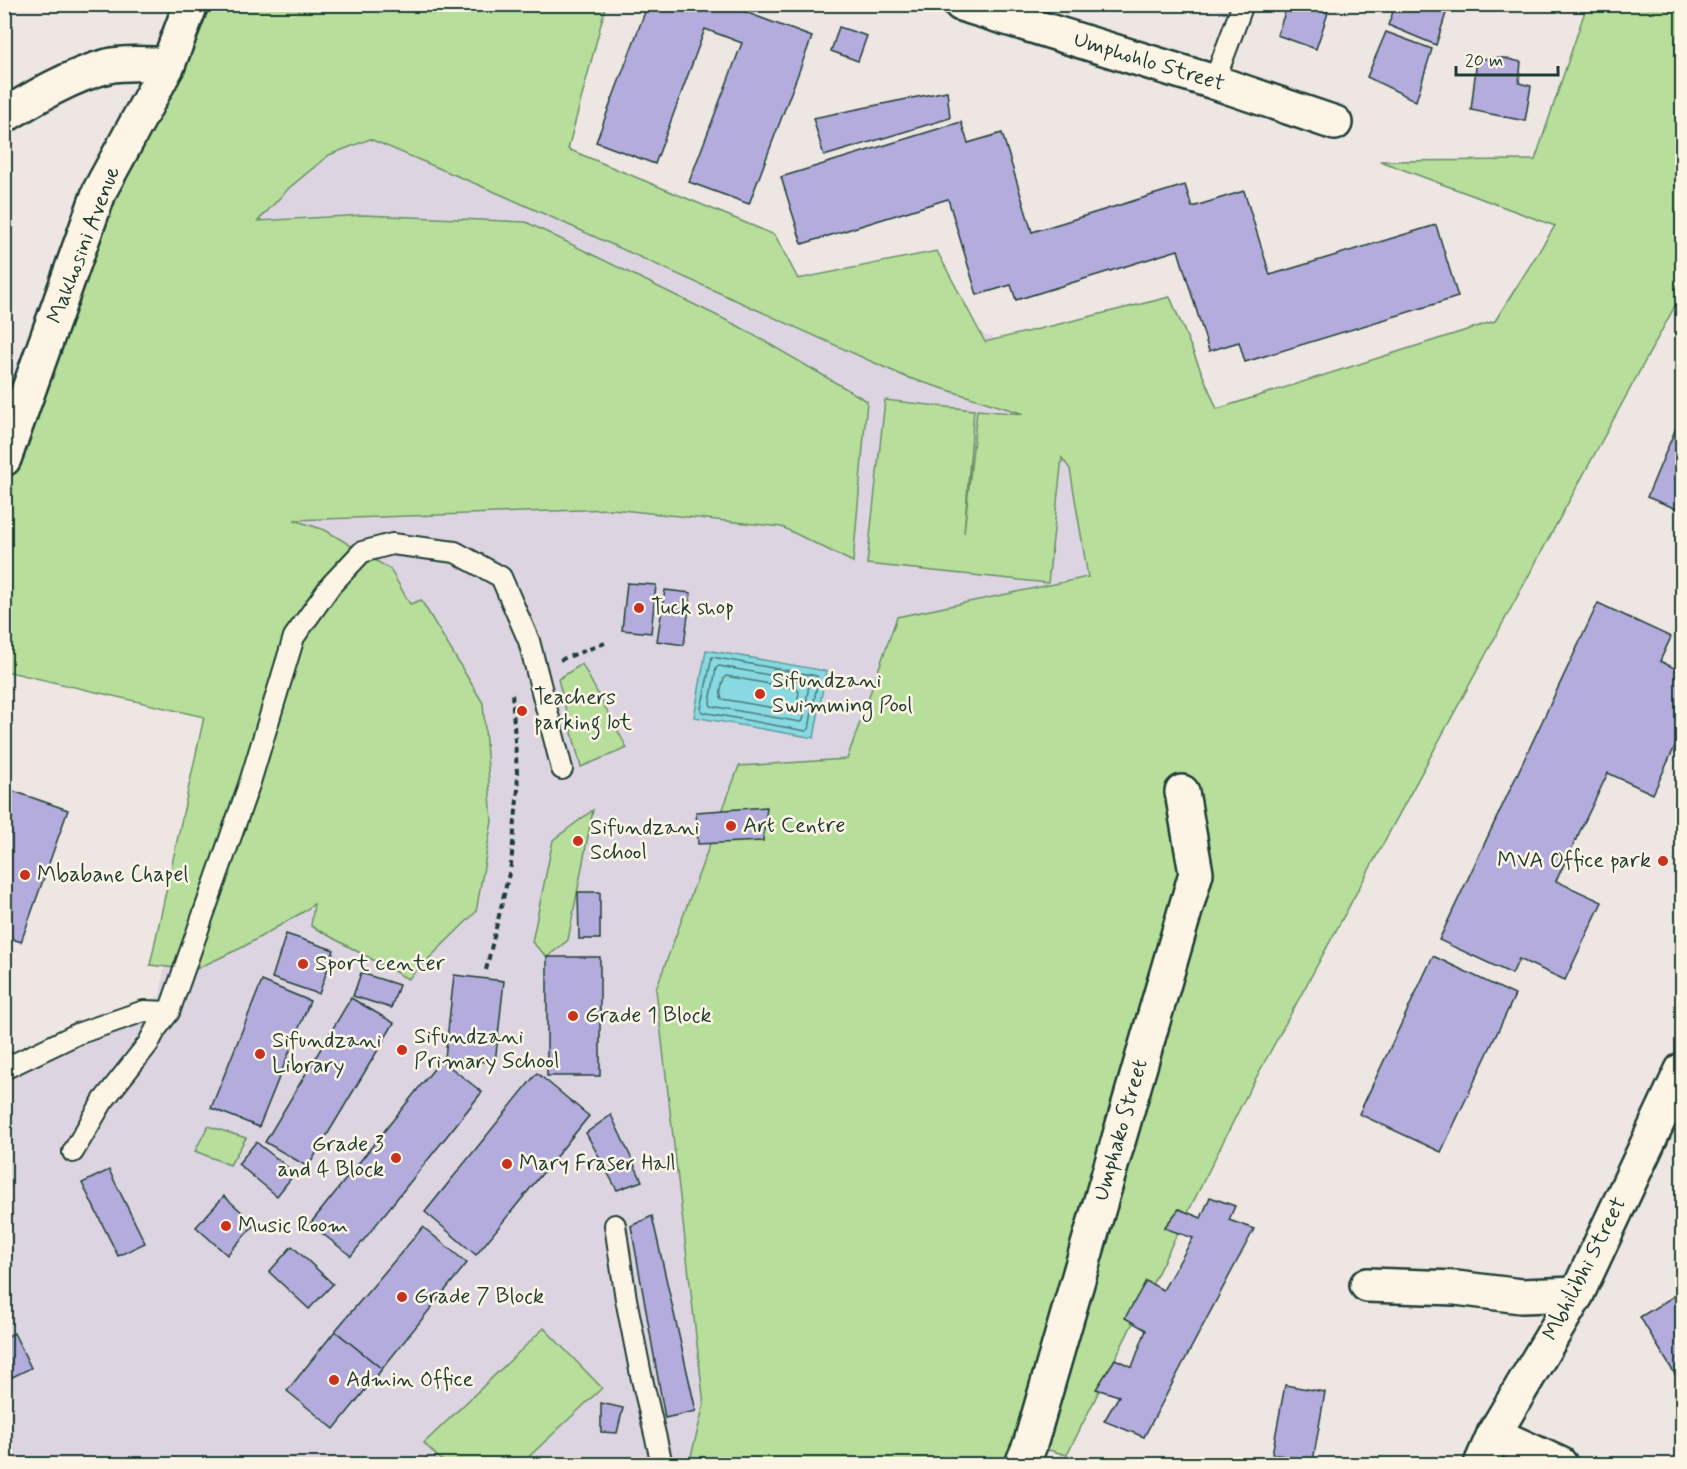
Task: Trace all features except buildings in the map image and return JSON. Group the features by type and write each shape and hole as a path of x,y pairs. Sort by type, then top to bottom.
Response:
{"street":[{"name":"Makhosini Avenue","path":"4,459 100,190 168,65 191,4"},
{"name":"Umphohlo Street","path":"961,4 1214,81 1335,123"},
{"path":"4,116 68,81 108,66 168,65"},
{"name":"Umphako Street","path":"1022,1464 1196,873 1182,792"},
{"name":"Mbhilibhi Street","path":"1481,1464 1494,1434 1577,1293 1683,1070"},
{"path":"1368,1285 1456,1288 1521,1296 1577,1293"},
{"path":"1494,1434 1560,1464"}],"lane":[{"path":"1214,81 1243,4"},
{"path":"74,1152 103,1101 148,1044 169,1012 250,782 294,638 331,585 362,552 392,544 455,552 501,577 530,641 562,769"},
{"path":"4,1069 77,1034 144,1011 169,1012"},
{"path":"615,1226 641,1375 662,1464"}],"path":[{"path":"486,970 511,865 518,789 512,693 513,666 560,660 605,643"}],"shaded area":[{"name":"Sifundzani School","path":"192,83 1139,384 1088,577 695,1464 5,1464 5,1070 160,996 204,717"}],"green space":[{"path":"179,5 606,5 568,149 775,235 798,279 937,251 985,342 1170,297 1217,409 1495,321 1555,226 1380,161 1535,160 1587,5 1682,5 1682,293 1244,1100 1067,1455 1030,1445 1022,1464 689,1464 704,1405 656,989 739,766 847,759 897,617 1088,577 1070,469 1062,458 1048,583 867,564 885,400 974,410 964,533 977,410 1024,414 906,377 502,195 370,139 329,155 289,188 258,221 364,215 526,222 740,327 867,401 853,562 782,527 612,509 294,520 325,530 390,569 410,604 421,600 483,703 492,821 476,912 408,979 311,926 314,904 243,947 194,970 150,965 204,717 5,671 5,459"},
{"path":"582,664 627,748 581,767 558,679"},
{"path":"593,810 568,940 547,957 532,942 553,840"},
{"path":"208,1126 246,1138 230,1165 195,1151"},
{"path":"544,1328 602,1388 521,1464 445,1464 424,1443"}],"water":[{"name":"Sifundzani Swimming Pool","path":"706,650 826,671 814,738 694,717"}],"place":[{"name":"Tuck shop","path":"639,608"},
{"name":"Sifundzani Swimming Pool","path":"760,694"},
{"name":"Teachers parking lot","path":"522,711"},
{"name":"Art Centre","path":"731,826"},
{"name":"Sifundzani School","path":"578,841"},
{"name":"MVA Office park","path":"1663,861"},
{"name":"Mbabane Chapel","path":"25,875"},
{"name":"Sport center","path":"303,964"},
{"name":"Grade 1 Block","path":"573,1016"},
{"name":"Sifundzani Primary School","path":"402,1050"},
{"name":"Sifundzani Library","path":"260,1054"},
{"name":"Grade 3 and 4 Block","path":"396,1158"},
{"name":"Mary Fraser Hall","path":"507,1164"},
{"name":"Music Room","path":"226,1226"},
{"name":"Grade 7 Block","path":"402,1297"},
{"name":"Admin Office","path":"334,1380"}]}
